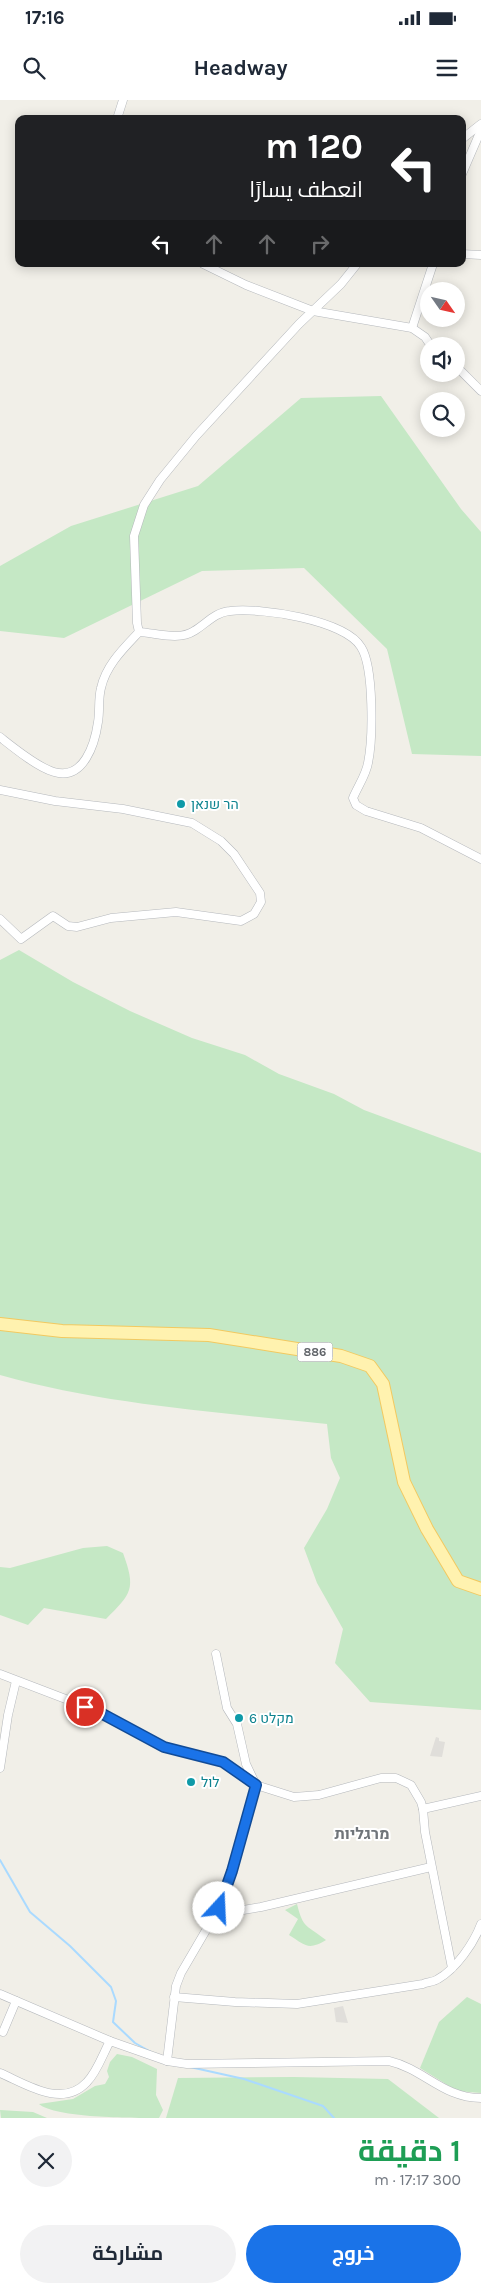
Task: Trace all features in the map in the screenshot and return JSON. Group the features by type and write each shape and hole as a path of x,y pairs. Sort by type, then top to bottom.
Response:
{"main road":[{"name":"886","path":"0,1324 62,1332 209,1335 341,1356 370,1366 383,1384 404,1482 427,1529 458,1581 481,1590"}],"street":[{"path":"118,115 123,100"},
{"path":"466,136 481,124"},
{"path":"466,165 481,130"},
{"path":"466,254 481,255"},
{"path":"209,267 246,285 313,311 412,328 425,337"},
{"path":"139,632 137,623 134,536 144,505 160,480 196,436 313,311 341,284 355,267"},
{"path":"412,328 432,267"},
{"path":"465,375 481,391"},
{"path":"139,632 179,636 187,634 217,615 241,609 314,620 342,632 358,642 367,661 372,742 368,765 353,798 356,805 366,811 421,828 481,859"},
{"path":"0,737 24,755 53,772 72,771 83,764 93,744 98,722 101,688 109,667 139,632"},
{"path":"0,790 55,801 122,809 192,823 220,841 234,854 256,884 261,902 254,914 241,921 176,912 111,918 77,927 68,926 53,916 21,940 0,918"},
{"path":"167,2061 174,1996 181,1973 219,1908 232,1871 256,1785 246,1764 237,1724 227,1708 216,1654"},
{"path":"0,1674 97,1711 164,1747 223,1762 256,1785 294,1797 319,1795 381,1778 396,1778 410,1785 424,1810 425,1832 452,1968"},
{"path":"0,1768 8,1715 16,1681"},
{"path":"424,1810 481,1796"},
{"path":"219,1908 237,1911 261,1907 432,1867"},
{"path":"174,1996 236,2002 297,2004 423,1984 438,1979 452,1968 477,1936 481,1924"},
{"path":"0,1994 110,2041 167,2061 187,2064 263,2064 390,2060 403,2064 458,2096 481,2098"},
{"path":"3,2032 16,2001"},
{"path":"0,2073 56,2096 73,2092 87,2082 110,2041"}],"shaded area":[{"path":"436,1737 439,1738 439,1741 445,1742 442,1757 430,1756"},
{"path":"343,2006 348,2023 336,2022 334,2008"}],"green space":[{"path":"381,396 461,509 481,532 481,756 412,754 387,649 304,568 202,571 64,638 0,631 0,566 71,526 198,486 301,398"},
{"path":"19,950 73,982 130,1011 192,1038 245,1055 279,1074 334,1094 364,1110 481,1153 481,1710 370,1702 335,1663 343,1629 317,1583 304,1548 327,1509 340,1478 331,1458 327,1424 121,1401 80,1394 0,1375 0,960"},
{"path":"107,1546 123,1553 130,1583 126,1596 106,1619 44,1608 28,1625 0,1615 0,1567 10,1568 83,1548"},
{"path":"297,1904 301,1918 307,1926 326,1940 311,1946 299,1942 289,1935 298,1919 285,1910"},
{"path":"467,1997 481,2004 481,2093 457,2091 420,2068 439,2022"},
{"path":"117,2054 132,2057 157,2069 156,2095 163,2110 159,2118 77,2115 48,2109 39,2104 73,2099 95,2086 105,2084 109,2077 107,2071 110,2062"},
{"path":"294,2077 388,2079 439,2118 166,2118 178,2078"},
{"path":"0,2110 33,2112 47,2118 1,2118"}],"waterway":[{"path":"0,1860 30,1912 70,1946 111,1987 116,2001 113,2022 135,2043 151,2052"},
{"path":"190,2067 244,2079 323,2106 334,2118"}],"place":[{"name":"הר שנאן","path":"181,804"},
{"name":"מקלט 6","path":"239,1718"},
{"name":"לול","path":"191,1782"}],"district":[{"name":"מרגליות","path":"362,1833"}],"route":[{"path":"85,1707 97,1711 164,1747 223,1762 256,1785 232,1871 219,1908"}]}
